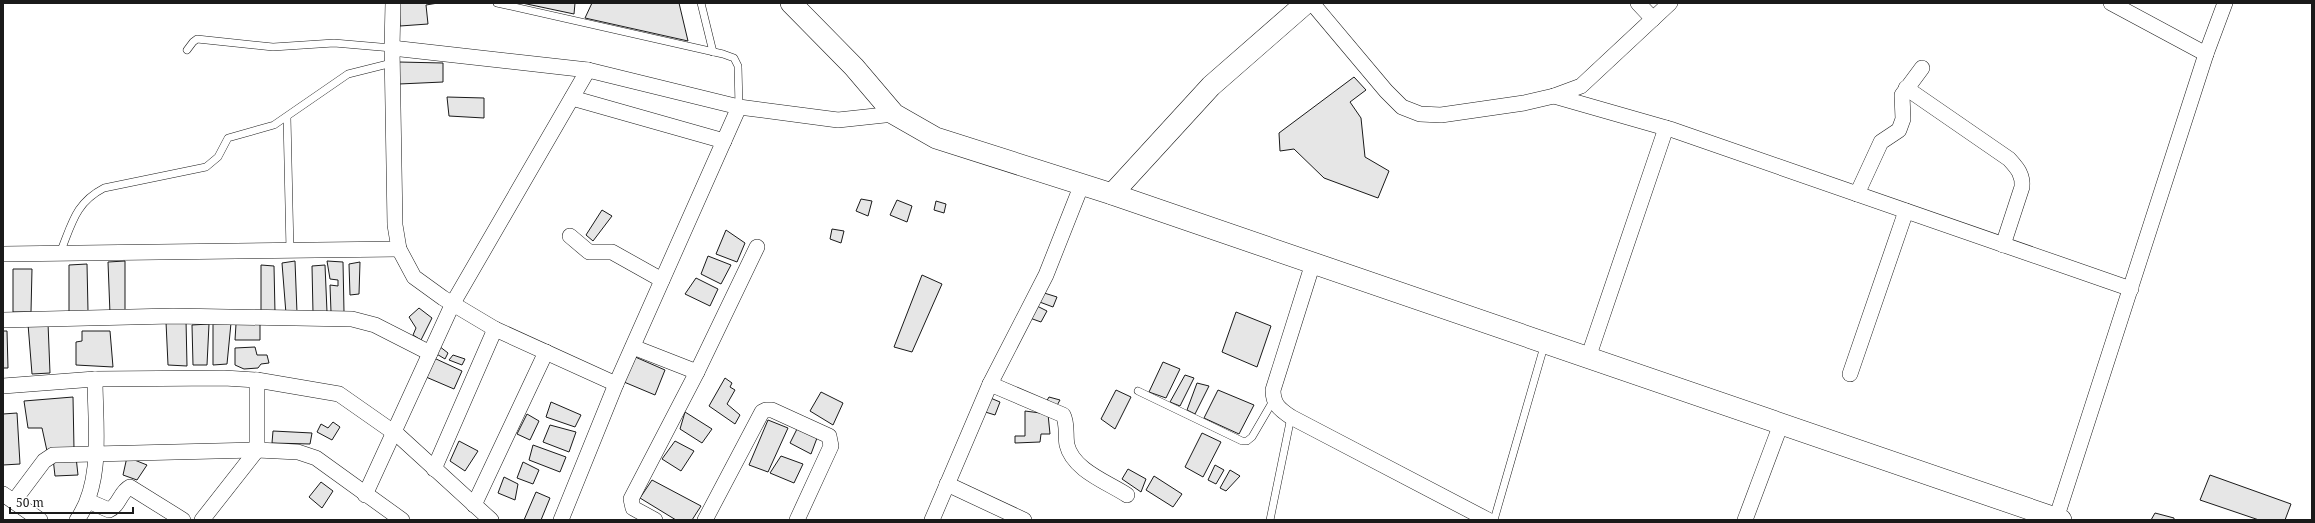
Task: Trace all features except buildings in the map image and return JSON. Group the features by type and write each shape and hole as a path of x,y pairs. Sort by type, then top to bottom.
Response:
{"main road":[{"path":"791,3 854,68 894,114 936,138 1112,194 2053,519"},
{"path":"1112,194 1211,86 1306,3"}],"street":[{"path":"393,3 392,63 395,225 399,249 414,277 495,329 616,384"},
{"path":"1312,3 1386,91 1402,107 1420,114 1442,115 1554,96 1586,82 1670,3"},
{"path":"1638,3 1652,19"},
{"path":"2111,3 2206,54"},
{"path":"2053,519 2131,289 2206,54 2225,3"},
{"path":"392,48 588,70 739,107 838,120 894,114"},
{"path":"1857,194 1881,142 1896,134 1901,126 1901,101 1906,88 1922,68"},
{"path":"365,495 453,303 588,70"},
{"path":"1906,88 2009,159 2018,169 2023,179 2022,187 2003,245"},
{"path":"1554,96 1666,128 2131,289"},
{"path":"572,98 724,141"},
{"path":"561,520 616,384 739,107"},
{"path":"1588,358 1666,128"},
{"path":"932,520 946,484 990,384 1046,275 1082,184"},
{"path":"1850,374 1906,211"},
{"path":"570,236 589,252 612,252 662,280"},
{"path":"655,520 633,508 631,499 697,372 757,247"},
{"path":"3,254 399,249"},
{"path":"1313,263 1272,390 1273,401 1278,408 1291,417 1488,520"},
{"path":"3,320 173,316 352,319 375,325 430,353"},
{"path":"434,469 495,329"},
{"path":"633,346 697,372"},
{"path":"474,505 546,352"},
{"path":"3,386 95,379 224,378 256,380 339,394 393,432 491,520"},
{"path":"77,520 88,501 95,453 95,379"},
{"path":"202,520 257,450 256,380"},
{"path":"990,384 1063,414 1067,443 1074,459 1082,468 1127,494"},
{"path":"705,520 762,412 766,410 772,410 830,436 831,446 797,520"},
{"path":"1746,520 1781,424"},
{"path":"40,520 8,498 48,457 53,455 257,450 306,453 316,458 365,495 402,520"},
{"path":"946,484 1024,520"},
{"path":"88,501 109,510 113,508 125,490 130,487 183,520"}],"lane":[{"path":"498,3 734,58 738,66 739,107"},
{"path":"701,3 713,52"},
{"path":"188,50 193,42 205,39 260,47 334,43 392,48"},
{"path":"60,253 80,206 95,193 104,188 206,167 218,157 228,138 235,135 261,130 287,116 348,74 392,63"},
{"path":"287,116 290,251"},
{"path":"1494,520 1545,343"},
{"path":"1138,391 1242,441 1248,441 1252,437 1273,401"},
{"path":"1270,520 1291,417"}]}
